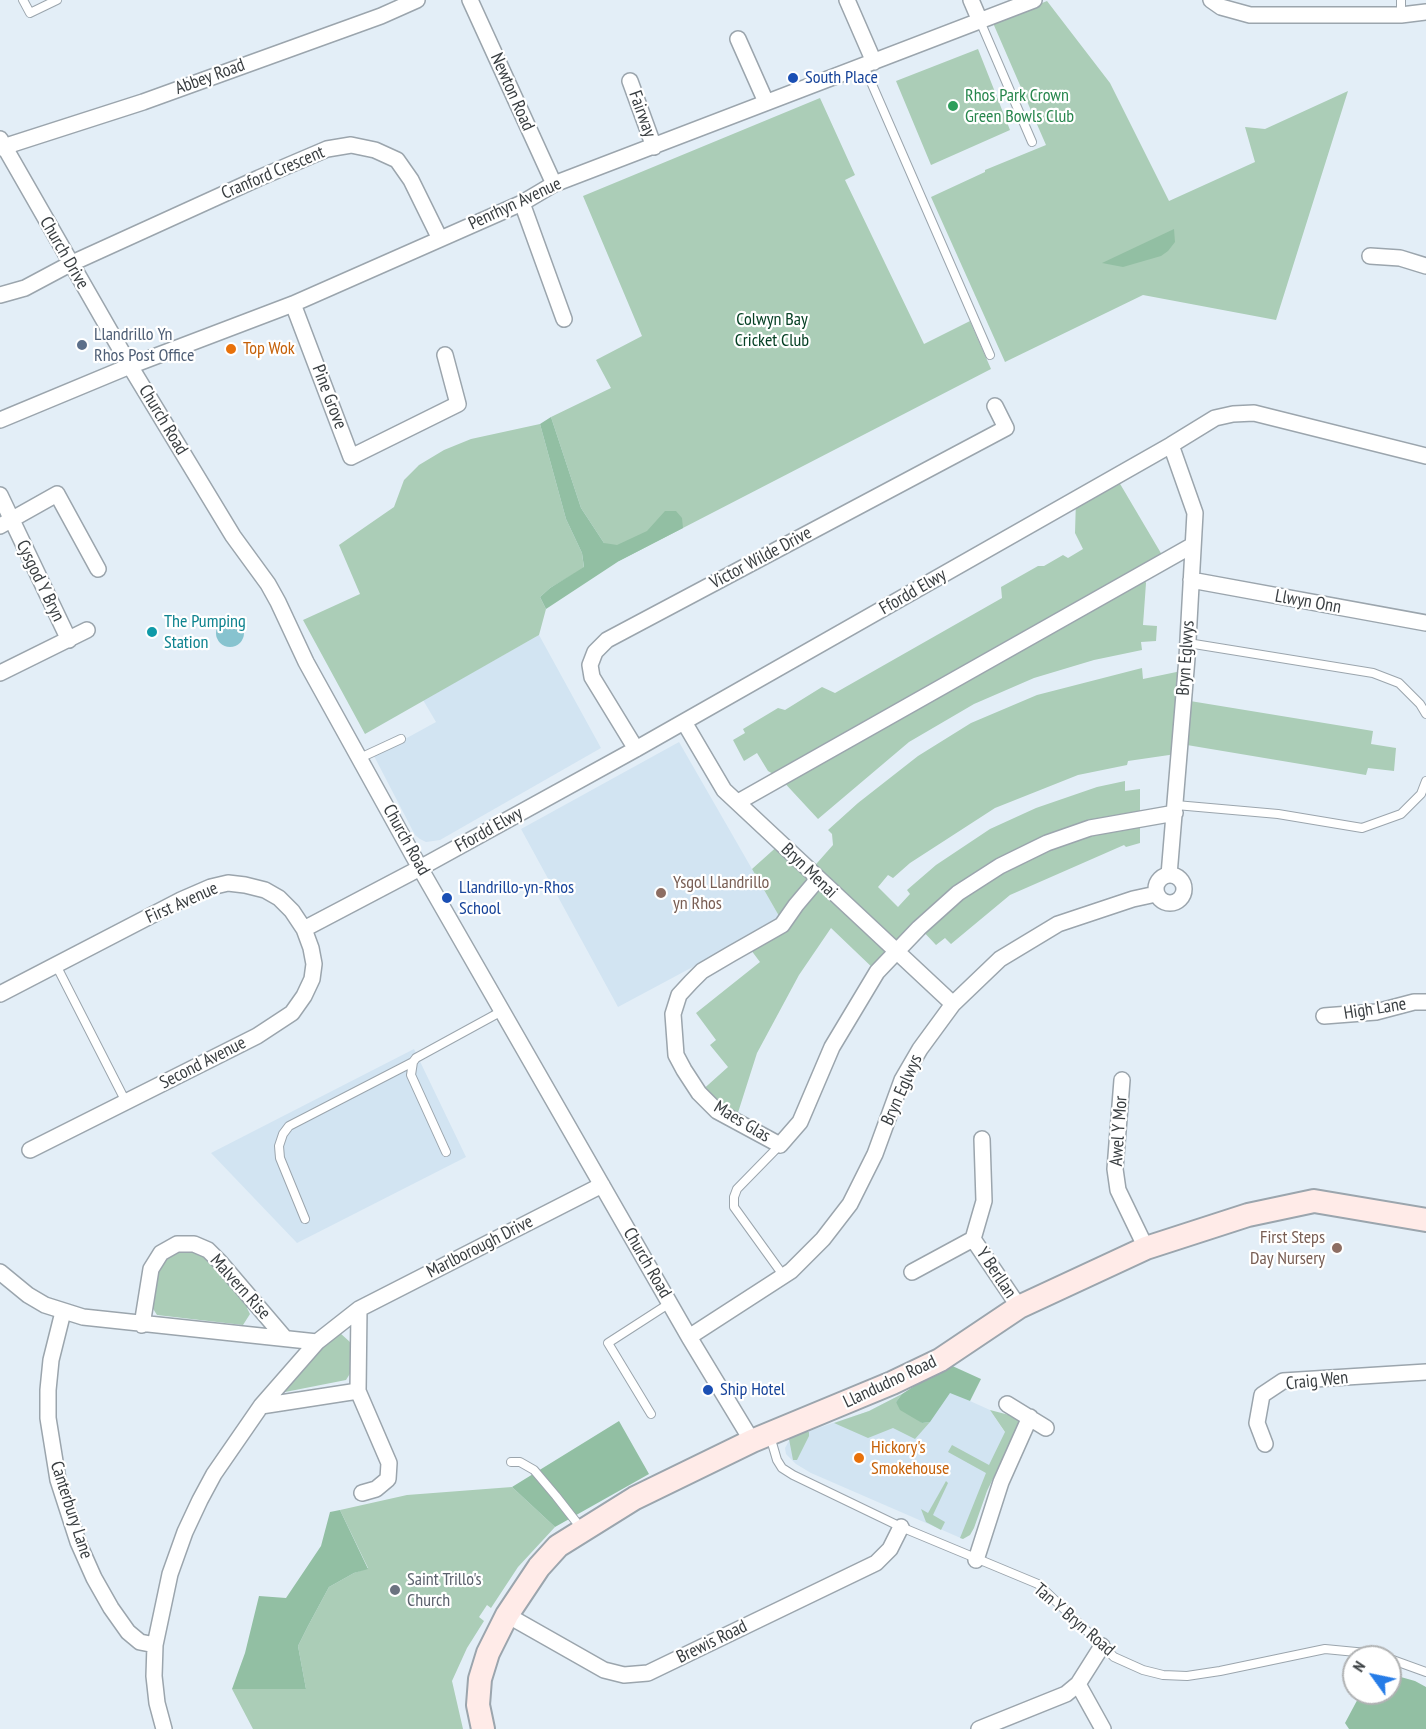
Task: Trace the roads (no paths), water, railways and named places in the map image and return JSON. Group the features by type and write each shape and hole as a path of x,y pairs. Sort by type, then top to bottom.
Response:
{"main road":[{"name":"Llandudno Road","path":"483,1729 478,1705 480,1679 488,1653 507,1615 539,1567 558,1546 635,1498 761,1438 892,1383 940,1360 1019,1307 1146,1248 1248,1215 1314,1202 1426,1220"}],"street":[{"name":"Abbey Road","path":"1,144 143,102 381,16 417,0"},
{"name":"Newton Road","path":"470,0 554,184"},
{"path":"847,0 869,64"},
{"path":"971,0 980,21"},
{"name":"Penrhyn Avenue","path":"0,420 130,366 293,304 522,203 554,184 1034,0"},
{"path":"1211,0 1221,7 1250,15 1401,8 1426,12"},
{"path":"738,39 766,102"},
{"name":"Fairway","path":"630,81 654,147"},
{"name":"Church Drive","path":"1,144 130,366"},
{"name":"Cranford Crescent","path":"0,295 26,288 70,264 279,169 327,149 351,145 375,150 398,160 411,180 440,239"},
{"path":"522,203 564,320"},
{"path":"1370,256 1400,258 1426,266"},
{"name":"Pine Grove","path":"293,304 351,457 458,404 445,355"},
{"name":"Church Road","path":"130,366 233,536 268,584 306,662 420,868 689,1337 761,1438"},
{"name":"Victor Wilde Drive","path":"636,749 592,677 590,664 595,652 606,640 1006,428 995,406"},
{"name":"Ffordd Elwy","path":"420,868 684,722 1172,445 1215,418 1254,413 1426,456"},
{"name":"Bryn Eglwys","path":"1169,875 1188,643 1195,513 1172,445"},
{"name":"Cysgod Y Bryn","path":"6,524 57,494 98,568"},
{"name":"Cysgod Y Bryn","path":"0,495 6,524 69,640"},
{"path":"738,802 1193,544"},
{"name":"Llwyn Onn","path":"1191,580 1426,623"},
{"name":"Cysgod Y Bryn","path":"0,673 87,630"},
{"name":"Bryn Menai","path":"684,722 724,790 953,1004"},
{"name":"Maes Glas","path":"818,879 782,925 702,971 690,982 679,995 673,1014 676,1055 699,1093 717,1111 780,1144 800,1122 832,1047 877,972 958,893 1000,866 1047,843 1090,828 1175,809"},
{"path":"304,929 420,868"},
{"path":"1169,875 1177,877 1184,890 1181,897 1173,903 1162,901 1156,894 1156,884 1169,875"},
{"name":"First Avenue","path":"0,994 181,900 211,887 228,883 255,887 279,898 292,911 304,929"},
{"name":"Bryn Eglwys","path":"689,1337 790,1271 823,1239 850,1204 875,1154 902,1080 920,1049 953,1004 1000,959 1058,924 1133,898 1156,894"},
{"name":"Second Avenue","path":"30,1150 257,1036 292,1013 312,979 314,964 304,929"},
{"name":"High Lane","path":"1324,1016 1377,1012 1414,1002 1426,1002"},
{"name":"Awel Y Mor","path":"1122,1080 1115,1168 1118,1190 1146,1248"},
{"name":"Y Berllan","path":"912,1272 973,1239 984,1201 982,1139"},
{"name":"Marlborough Drive","path":"164,1729 154,1676 155,1645 170,1574 185,1532 214,1474 261,1406 317,1342 359,1309 602,1185"},
{"name":"Y Berllan","path":"973,1239 1019,1307"},
{"name":"Malvern Rise","path":"142,1324 151,1269 161,1253 177,1244 194,1244 208,1250 220,1262 284,1337"},
{"name":"Malvern Rise","path":"0,1272 28,1295 45,1305 83,1317 317,1342"},
{"path":"359,1309 358,1391 389,1463 388,1479 376,1490 362,1493"},
{"name":"Canterbury Lane","path":"63,1312 51,1360 48,1390 49,1429 58,1480 78,1542 111,1608 128,1632 141,1642 155,1645"},
{"name":"Craig Wen","path":"1265,1444 1257,1423 1262,1395 1283,1381 1426,1372"},
{"path":"261,1406 358,1391"},
{"path":"1007,1404 1046,1428"},
{"path":"976,1560 1001,1482 1030,1417"},
{"name":"Brewis Road","path":"507,1615 604,1670 624,1675 648,1673 876,1563 890,1549 901,1527"},
{"path":"979,1729 1066,1695 1078,1684 1102,1646"},
{"path":"1078,1684 1103,1729"}],"lane":[{"path":"23,0 30,13 57,0"},
{"path":"980,21 1032,142"},
{"path":"869,64 990,355"},
{"path":"1188,643 1374,673 1399,683 1420,704 1426,714"},
{"path":"360,758 401,739"},
{"path":"1175,809 1278,814 1362,828 1401,814 1421,794 1426,781"},
{"path":"56,965 126,1102"},
{"path":"305,1219 280,1158 279,1146 289,1126 413,1062 416,1058 502,1011"},
{"path":"413,1062 411,1075 446,1152"},
{"path":"780,1144 737,1189 734,1207 783,1275"},
{"path":"651,1414 609,1343 670,1304"},
{"name":"Tan Y Bryn Road","path":"761,1438 782,1468 901,1527 1038,1584 1114,1657 1143,1670 1187,1676 1325,1649 1342,1651"},
{"path":"510,1462 520,1462 534,1470 582,1530"},
{"path":"1402,1663 1426,1672"}],"water":[{"path":"230,619 240,623 244,633 240,643 230,647 220,643 216,633 220,623"}],"place":[{"name":"South Place","path":"793,78"},
{"name":"Rhos Park Crown Green Bowls Club","path":"953,106"},
{"name":"Llandrillo Yn Rhos Post Office","path":"82,345"},
{"name":"Top Wok","path":"231,349"},
{"name":"The Pumping Station","path":"152,632"},
{"name":"Ysgol Llandrillo yn Rhos","path":"661,893"},
{"name":"Llandrillo-yn-Rhos School","path":"447,898"},
{"name":"First Steps Day Nursery","path":"1337,1248"},
{"name":"Ship Hotel","path":"708,1390"},
{"name":"Hickory's Smokehouse","path":"859,1458"},
{"name":"Saint Trillo's Church","path":"395,1590"}],"park label":[{"name":"Colwyn Bay Cricket Club","path":"772,330"}]}
